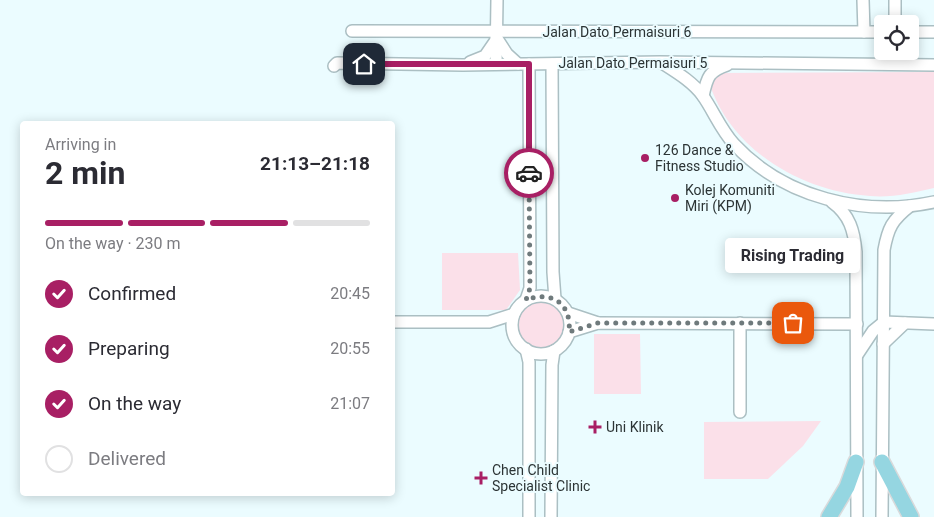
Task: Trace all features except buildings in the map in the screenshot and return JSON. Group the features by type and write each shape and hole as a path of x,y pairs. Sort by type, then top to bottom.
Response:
{"main road":[{"path":"829,517 847,487 856,462"},
{"path":"882,462 911,517"}],"street":[{"path":"496,64 497,0"},
{"path":"863,0 864,32"},
{"path":"895,0 895,15"},
{"name":"Jalan Dato Permaisuri 6","path":"352,31 496,37 874,32"},
{"path":"919,32 934,32"},
{"path":"496,37 507,54 524,64 530,288 526,300"},
{"path":"464,65 485,56 496,37"},
{"path":"660,62 685,79 703,96 714,116 734,144 761,168 794,188 843,204 864,207 910,206 934,202"},
{"name":"Jalan Dato Permaisuri 5","path":"334,66 337,63 464,65 660,62 934,65"},
{"path":"552,64 552,272 555,299"},
{"path":"703,96 705,83 710,74 716,68 731,64"},
{"path":"826,199 834,203 843,212 854,231 857,324 857,517"},
{"path":"882,517 884,250 891,224 910,206"},
{"path":"535,296 546,296 555,299 563,305 568,313 569,332 561,346 554,351 535,353 518,343 514,334 512,320 519,306 526,300 535,296"},
{"path":"884,302 896,318 906,323"},
{"path":"568,313 598,323"},
{"path":"395,322 490,322 514,314"},
{"path":"490,322 514,334"},
{"path":"857,356 873,331 884,322 934,324"},
{"path":"569,332 598,323 857,324"},
{"path":"740,323 740,412"},
{"path":"883,344 906,323"},
{"path":"526,349 529,362 529,517"},
{"path":"551,517 552,365 554,351"}],"shaded area":[{"path":"934,72 934,188 894,196 845,193 796,177 773,164 735,130 720,109 710,85 717,73"},
{"path":"442,253 518,253 520,290 506,310 442,310"},
{"path":"536,301 546,301 558,308 565,320 565,330 558,342 546,349 536,349 528,345 521,338 517,330 517,320 521,312 528,305"},
{"path":"594,334 640,334 641,394 594,394"},
{"path":"821,421 803,446 768,479 704,479 704,422"}],"way so far":[{"path":"529,173 530,288 526,300 535,296 546,296 555,299 563,305 568,313 569,332 598,323 793,323"}],"place":[{"name":"126 Dance & Fitness Studio","path":"645,158"},
{"name":"Kolej Komuniti Miri (KPM)","path":"675,198"},
{"name":"Rising Trading","path":"793,323"},
{"name":"Uni Klinik","path":"595,427"},
{"name":"Chen Child Specialist Clinic","path":"481,478"}],"route":[{"path":"364,64 529,64 529,173"}]}
